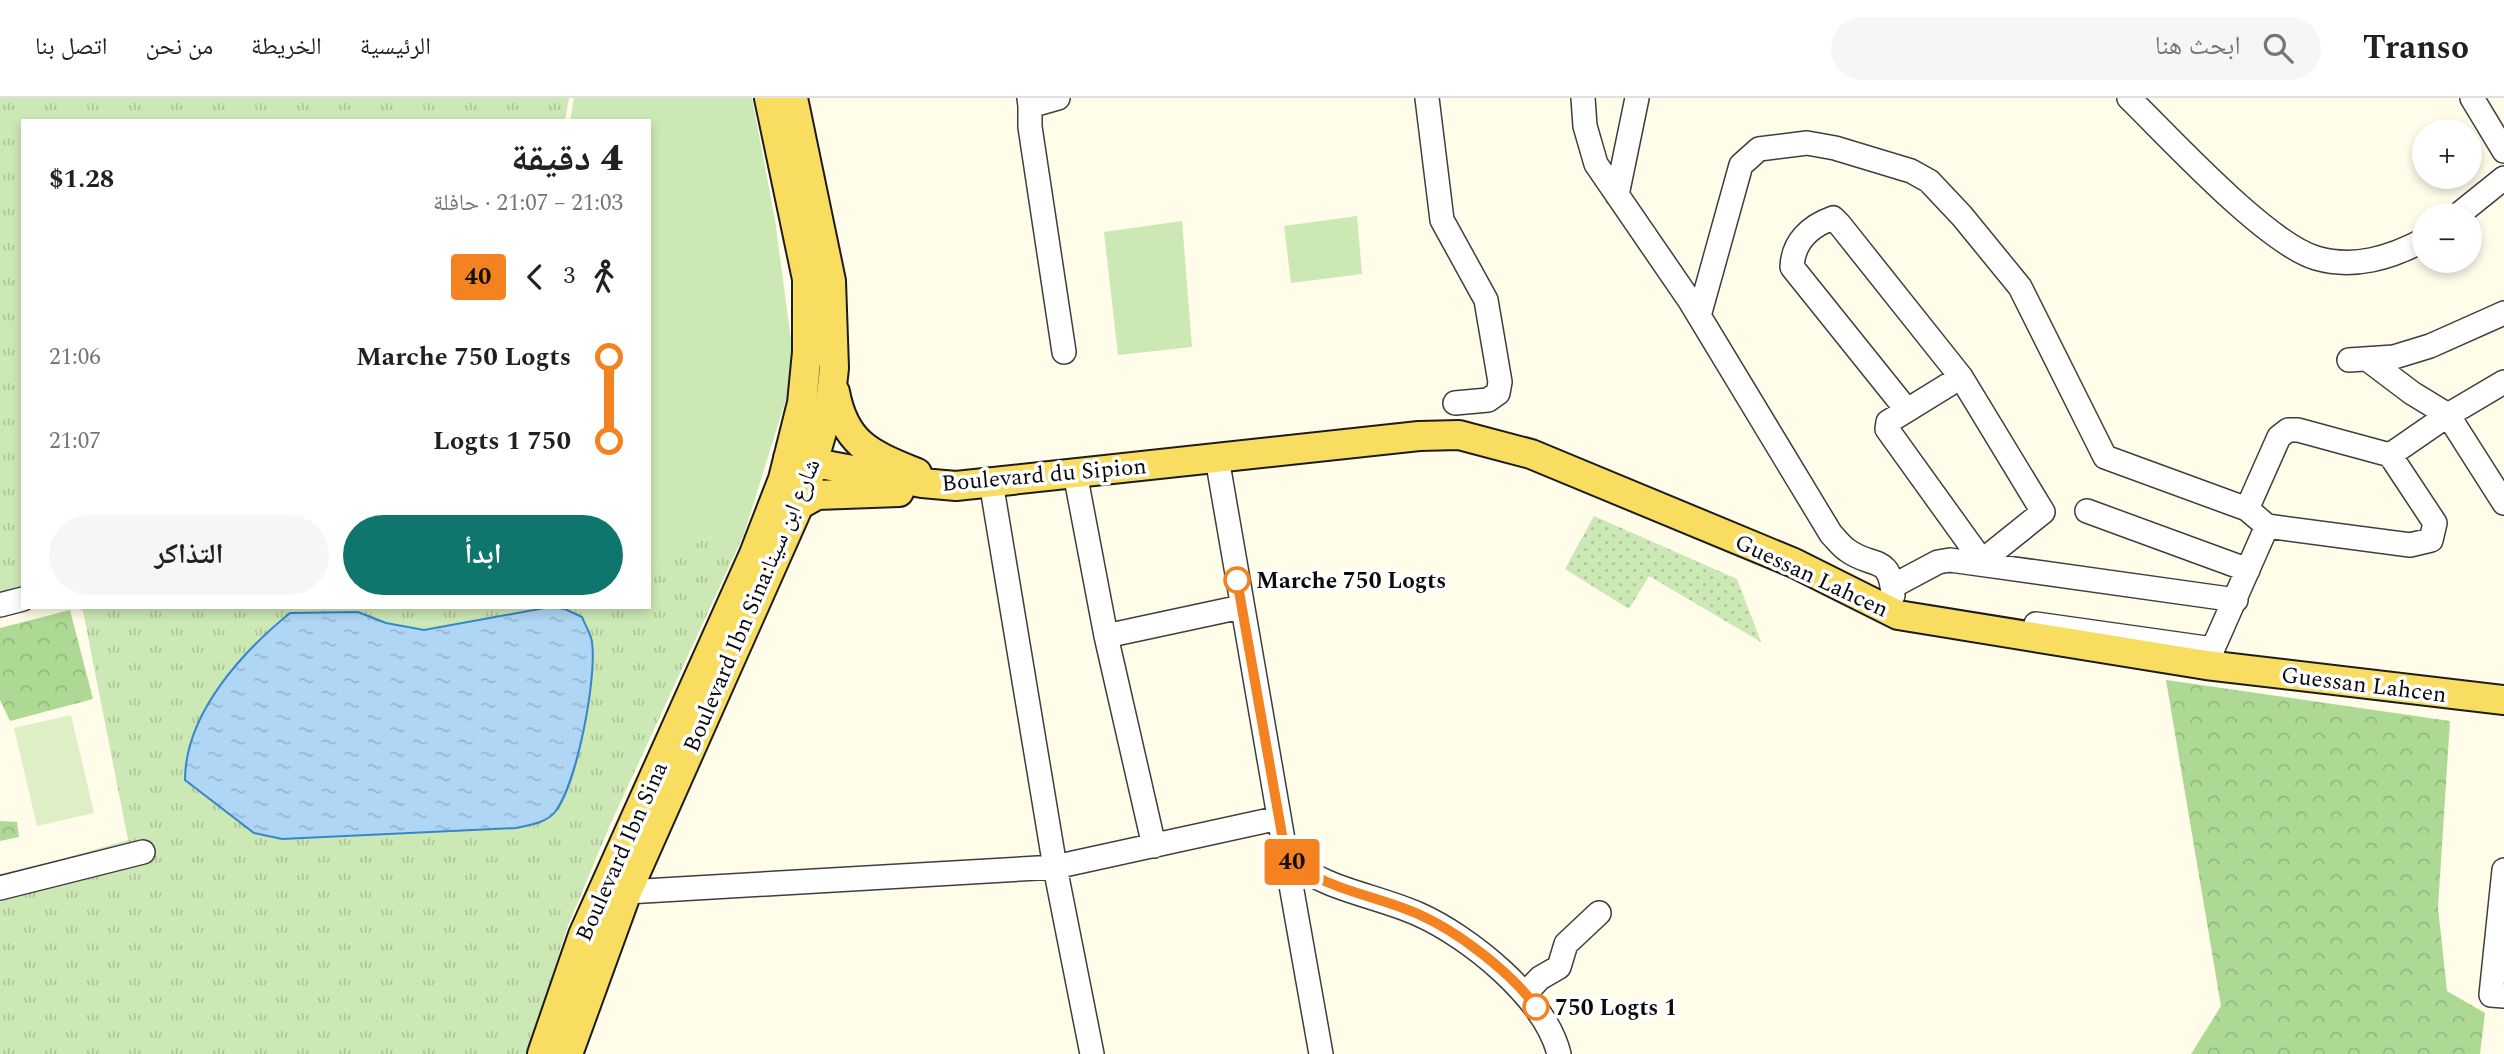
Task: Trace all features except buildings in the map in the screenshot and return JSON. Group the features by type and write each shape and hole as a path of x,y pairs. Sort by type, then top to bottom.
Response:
{"main road":[{"path":"769,98 807,279 807,352 802,403 801,462"},
{"name":"Boulevard Ibn Sina:شارع ابن سينا","path":"568,1054 627,892 799,505 801,462 830,404 834,337 830,268 793,98"},
{"path":"832,381 846,430 862,445 892,462 956,486"},
{"name":"Guessan Lahcen","path":"1217,458 1419,436 1459,435 1531,454 1887,596 1898,615 2504,700"},
{"name":"Boulevard du Sipion","path":"801,462 956,486 1217,458"},
{"name":"Boulevard Ibn Sina","path":"542,1054 583,934 754,554 801,462"},
{"path":"799,505 817,495 956,486"}],"street":[{"path":"1058,98 1029,102 1030,127 1064,352"},
{"path":"1427,98 1442,220 1486,300 1500,382 1498,393 1488,400 1455,403"},
{"path":"1583,98 1585,126 1596,164 1699,316 1831,534 1848,551 1881,563 1892,575 1887,596"},
{"path":"1617,195 1637,98"},
{"path":"2129,98 2268,230 2314,257 2341,263 2367,262 2393,255 2412,246"},
{"path":"2472,98 2504,151"},
{"path":"1699,316 1741,165 1759,149 1807,143 1835,148 1911,171 1929,181 1962,216 2020,287 2105,457 2247,509 2267,526 2410,545 2431,540 2435,523 2390,455 2298,430 2288,430 2279,437 2247,509"},
{"path":"2473,203 2504,178"},
{"path":"1906,409 1792,267 1793,254 1799,240 1822,222 1833,218 1840,225 1961,377 2043,512 1980,562"},
{"path":"2504,313 2430,346 2394,357 2358,360 2448,415 2504,503"},
{"path":"1961,377 1888,422 1889,435 1980,562"},
{"path":"2390,455 2448,415 2504,382"},
{"path":"1217,458 1321,1054"},
{"path":"1075,473 1105,636 1154,846"},
{"path":"992,482 1055,867 1092,1054"},
{"path":"2087,511 2248,570"},
{"path":"2210,657 2267,526"},
{"path":"1887,596 1938,562 1950,560 1980,562 2236,600"},
{"path":"0,605 21,600"},
{"path":"1105,636 1241,607"},
{"path":"627,892 1055,867 1279,818"},
{"path":"0,888 143,852"},
{"path":"1286,857 1305,873 1418,914 1445,929 1526,993 1546,1020 1559,1054"},
{"path":"2504,870 2491,995 2504,996"},
{"path":"1526,993 1541,978 1559,967 1566,944 1599,912"}],"green space":[{"path":"0,98 569,98 565,119 21,119 21,609 26,609 0,617"},
{"path":"574,98 752,98 775,220 795,370 744,534 728,529 651,563 651,119 570,119"},
{"path":"1357,216 1362,274 1291,283 1284,226"},
{"path":"1182,221 1192,347 1118,355 1104,232"},
{"path":"1594,516 1737,579 1761,642 1649,576 1629,609 1565,569"},
{"path":"728,529 744,534 610,825 567,928 528,1054 0,1054 0,877 128,840 80,609 651,609 651,563"},
{"path":"70,610 93,699 10,721 0,700 0,628"},
{"path":"2166,680 2450,721 2438,908 2447,991 2485,1013 2480,1054 2191,1054 2221,1006"},
{"path":"71,715 94,813 37,826 14,728"},
{"path":"0,821 17,822 19,837 0,841"}],"water":[{"path":"539,609 565,609 582,617 591,639 593,658 584,730 571,779 551,816 532,825 516,828 282,839 254,833 185,780 188,755 195,732 219,686 253,646 290,613 358,612 386,623 424,630"}],"bus line":[{"name":"40","path":"1237,580 1286,857 1305,873 1347,891 1418,914 1445,929 1497,967 1526,993 1536,1007"}],"place":[{"name":"Marche 750 Logts","path":"1237,580"},
{"name":"750 Logts 1","path":"1536,1007"}]}
